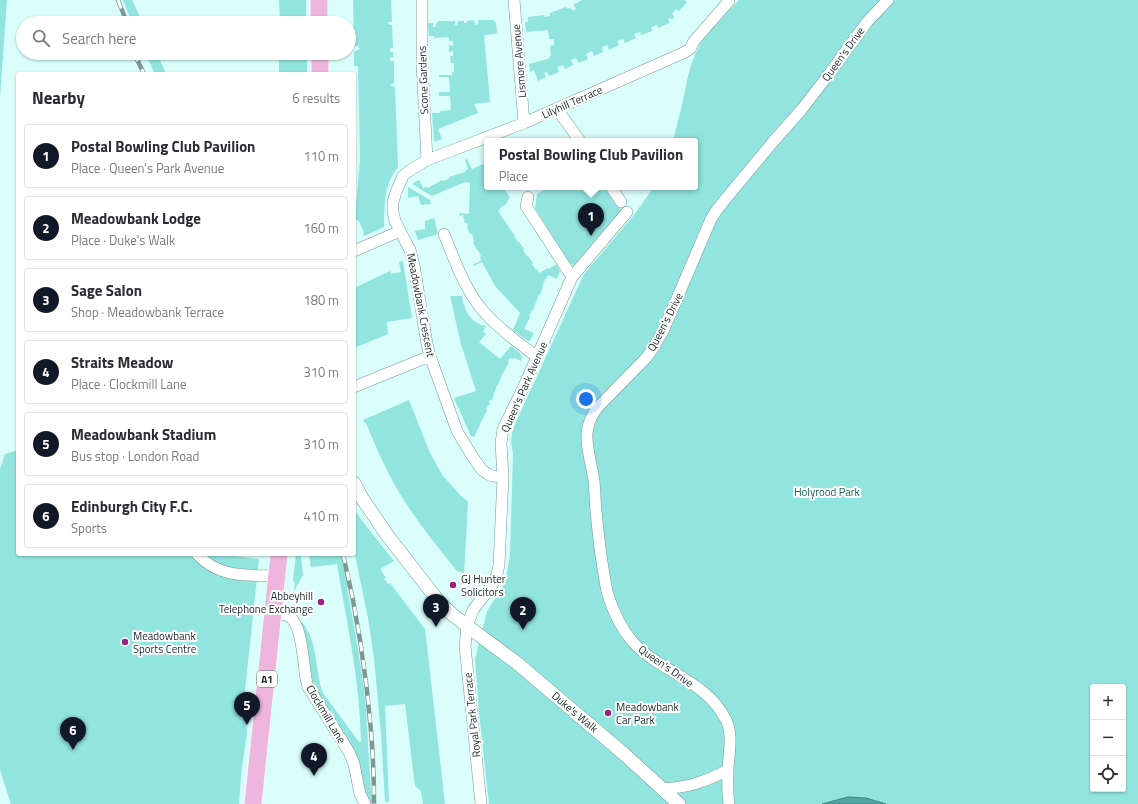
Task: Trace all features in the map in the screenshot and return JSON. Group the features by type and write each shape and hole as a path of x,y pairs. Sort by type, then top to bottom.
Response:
{"main road":[{"path":"319,0 319,16"},
{"path":"320,60 320,72"},
{"name":"A1","path":"253,804 280,556"}],"street":[{"name":"Scone Gardens","path":"422,0 422,62 427,160"},
{"name":"Lismore Avenue","path":"514,0 524,123"},
{"name":"Queen's Drive","path":"728,804 730,746 727,721 717,705 704,692 639,648 625,631 612,606 606,586 600,554 594,480 587,442 588,427 592,414 652,350 669,318 711,219 723,202 802,109 867,22 888,0"},
{"name":"Lilyhill Terrace","path":"485,138 557,109 683,53 690,49 694,41 729,1"},
{"path":"557,109 578,138"},
{"name":"Lilyhill Terrace","path":"400,181 412,168 427,160 484,138"},
{"name":"Meadowbank Crescent","path":"400,181 394,197 393,208 395,221 407,242 413,260 424,333 430,356 462,440 484,472 492,476 503,476"},
{"path":"613,190 621,202"},
{"path":"528,197 526,206 572,277"},
{"name":"Queen's Park Avenue","path":"467,626 473,610 493,584 499,565 503,476 501,443 503,429 572,277 627,212"},
{"path":"356,250 400,230"},
{"path":"444,234 464,281 482,310 498,326 537,357"},
{"path":"356,386 430,356"},
{"name":"Duke's Walk","path":"356,487 373,516 403,557 440,603 467,626 517,663 624,754 679,804"},
{"path":"199,556 213,568 228,573 277,576"},
{"name":"Clockmill Lane","path":"273,613 287,615 293,621 298,631 301,640 305,678 308,688 349,752 354,764 360,794 365,804"},
{"name":"Royal Park Terrace","path":"467,626 464,646 481,804"},
{"path":"662,789 691,786 728,770"}],"green space":[{"path":"0,0 7,0 0,97"},
{"path":"123,0 132,0 140,16 129,16"},
{"path":"279,0 306,0 306,16 280,16"},
{"path":"353,0 391,0 392,22 388,22 389,25 392,25 393,48 390,48 390,52 393,52 393,57 390,58 390,61 394,61 394,83 391,84 391,86 395,87 398,167 387,188 384,227 364,236 359,221 356,220 360,159 358,66 354,66 354,60 356,60 356,50 360,48 356,46 356,16 353,16"},
{"path":"582,0 684,0 687,2 679,11 676,9 672,14 674,17 672,20 671,18 668,19 670,23 658,28 657,25 651,27 652,31 641,35 640,32 634,34 636,38 625,43 623,39 617,41 619,45 609,50 607,45 602,47 603,52 594,56 592,51 586,54 588,59 579,63 576,58 571,60 573,65 565,69 563,65 557,67 559,72 549,76 547,72 544,73 546,77 538,81 534,70 530,72 529,64 548,59 551,55 550,46 554,45 554,39 549,39 548,30 526,32 525,22 528,22 528,17 544,15 545,17 550,16 550,13 566,7 567,9 570,8 574,11 576,8 573,5"},
{"name":"Holyrood Park","path":"739,0 1138,0 1138,804 489,804 475,659 487,611 505,583 510,556 513,453 511,438 515,424 584,274 634,215 652,190 698,190 698,138 674,138 695,54 704,38"},
{"path":"474,20 475,25 478,24 478,20 494,20 494,22 496,22 497,33 502,33 484,35 490,102 474,104 478,113 438,129 442,139 434,142 432,113 440,113 440,111 451,110 450,96 439,96 439,92 450,92 449,77 439,77 439,75 452,75 452,72 454,72 454,63 451,63 450,56 453,56 453,51 451,50 451,52 449,52 449,45 453,46 453,41 449,41 449,37 434,38 434,36 429,36 428,23 433,23 433,27 436,27 436,23 438,23 438,21 455,21 455,25 457,25 458,21 464,21 464,23 467,23 467,21"},
{"path":"148,60 160,60 165,72 154,72"},
{"path":"279,60 307,60 307,72 279,72"},
{"path":"467,159 472,169 483,164 484,165 484,190 505,190 510,197 506,204 498,211 524,249 523,250 533,263 532,264 536,270 537,269 539,273 556,264 560,271 557,279 548,275 545,279 540,295 539,294 524,329 534,333 529,342 513,330 520,313 495,286 482,262 473,266 472,265 481,261 481,256 473,242 472,234 470,234 463,215 460,216 459,213 469,214 470,183 465,182 432,196 412,184 419,180 423,188 428,188 442,180 449,179 449,177 465,172 468,169 465,160"},
{"path":"408,187 430,200 431,204 421,205 418,196 408,198"},
{"path":"544,190 608,190 621,209 613,222 596,240 582,259 574,266 569,262 535,208 537,194"},
{"path":"434,218 438,234 418,240 415,231 425,229 425,221"},
{"path":"403,261 412,318 387,322 388,334 356,347 356,287 390,271 391,274 401,272 399,262"},
{"path":"450,296 462,296 464,307 469,316 476,322 486,326 483,332 486,334 479,342 500,359 511,346 520,353 522,358 521,361 510,358 508,361 509,362 497,385 492,400 490,400 490,404 487,406 487,410 474,437 471,436 454,398 476,391 461,344"},
{"path":"409,400 430,453 443,476 468,502 464,573 457,571 433,541 404,500 380,456 366,423 363,420"},
{"name":"Meadowbank Sports Centre","path":"16,451 16,556 234,556 259,559 245,690 247,733 241,774 239,804 11,804 0,770 0,469 5,454"},
{"path":"356,512 394,561 380,569 386,578 384,579 388,584 390,583 425,629 445,804 423,804 421,791 415,786 405,704 385,706 389,802 385,802 374,658 368,618 355,556"},
{"path":"296,556 301,556 303,575 294,591 295,583 293,580"},
{"path":"309,556 341,556 348,586 347,588 363,685 372,803 368,803 356,764 312,690 297,618 304,625 313,643 323,693 359,742 361,742 356,675 337,564 311,567"}],"shaded area":[{"path":"848,797 866,798 886,804 822,804"}],"railway":[{"path":"118,0 124,16"},
{"path":"137,60 143,72"},
{"path":"343,556 357,620 369,709 374,777 374,804"}],"place":[{"name":"Postal Bowling Club Pavilion","path":"591,236"},
{"name":"GJ Hunter Solicitors","path":"453,585"},
{"name":"Abbeyhill Telephone Exchange","path":"321,602"},
{"name":"Sage Salon","path":"436,627"},
{"name":"Meadowbank Lodge","path":"523,630"},
{"name":"Meadowbank Sports Centre","path":"125,642"},
{"name":"Meadowbank Car Park","path":"608,713"},
{"name":"Meadowbank Stadium","path":"247,725"},
{"name":"Edinburgh City F.C.","path":"73,750"},
{"name":"Straits Meadow","path":"314,776"}]}
